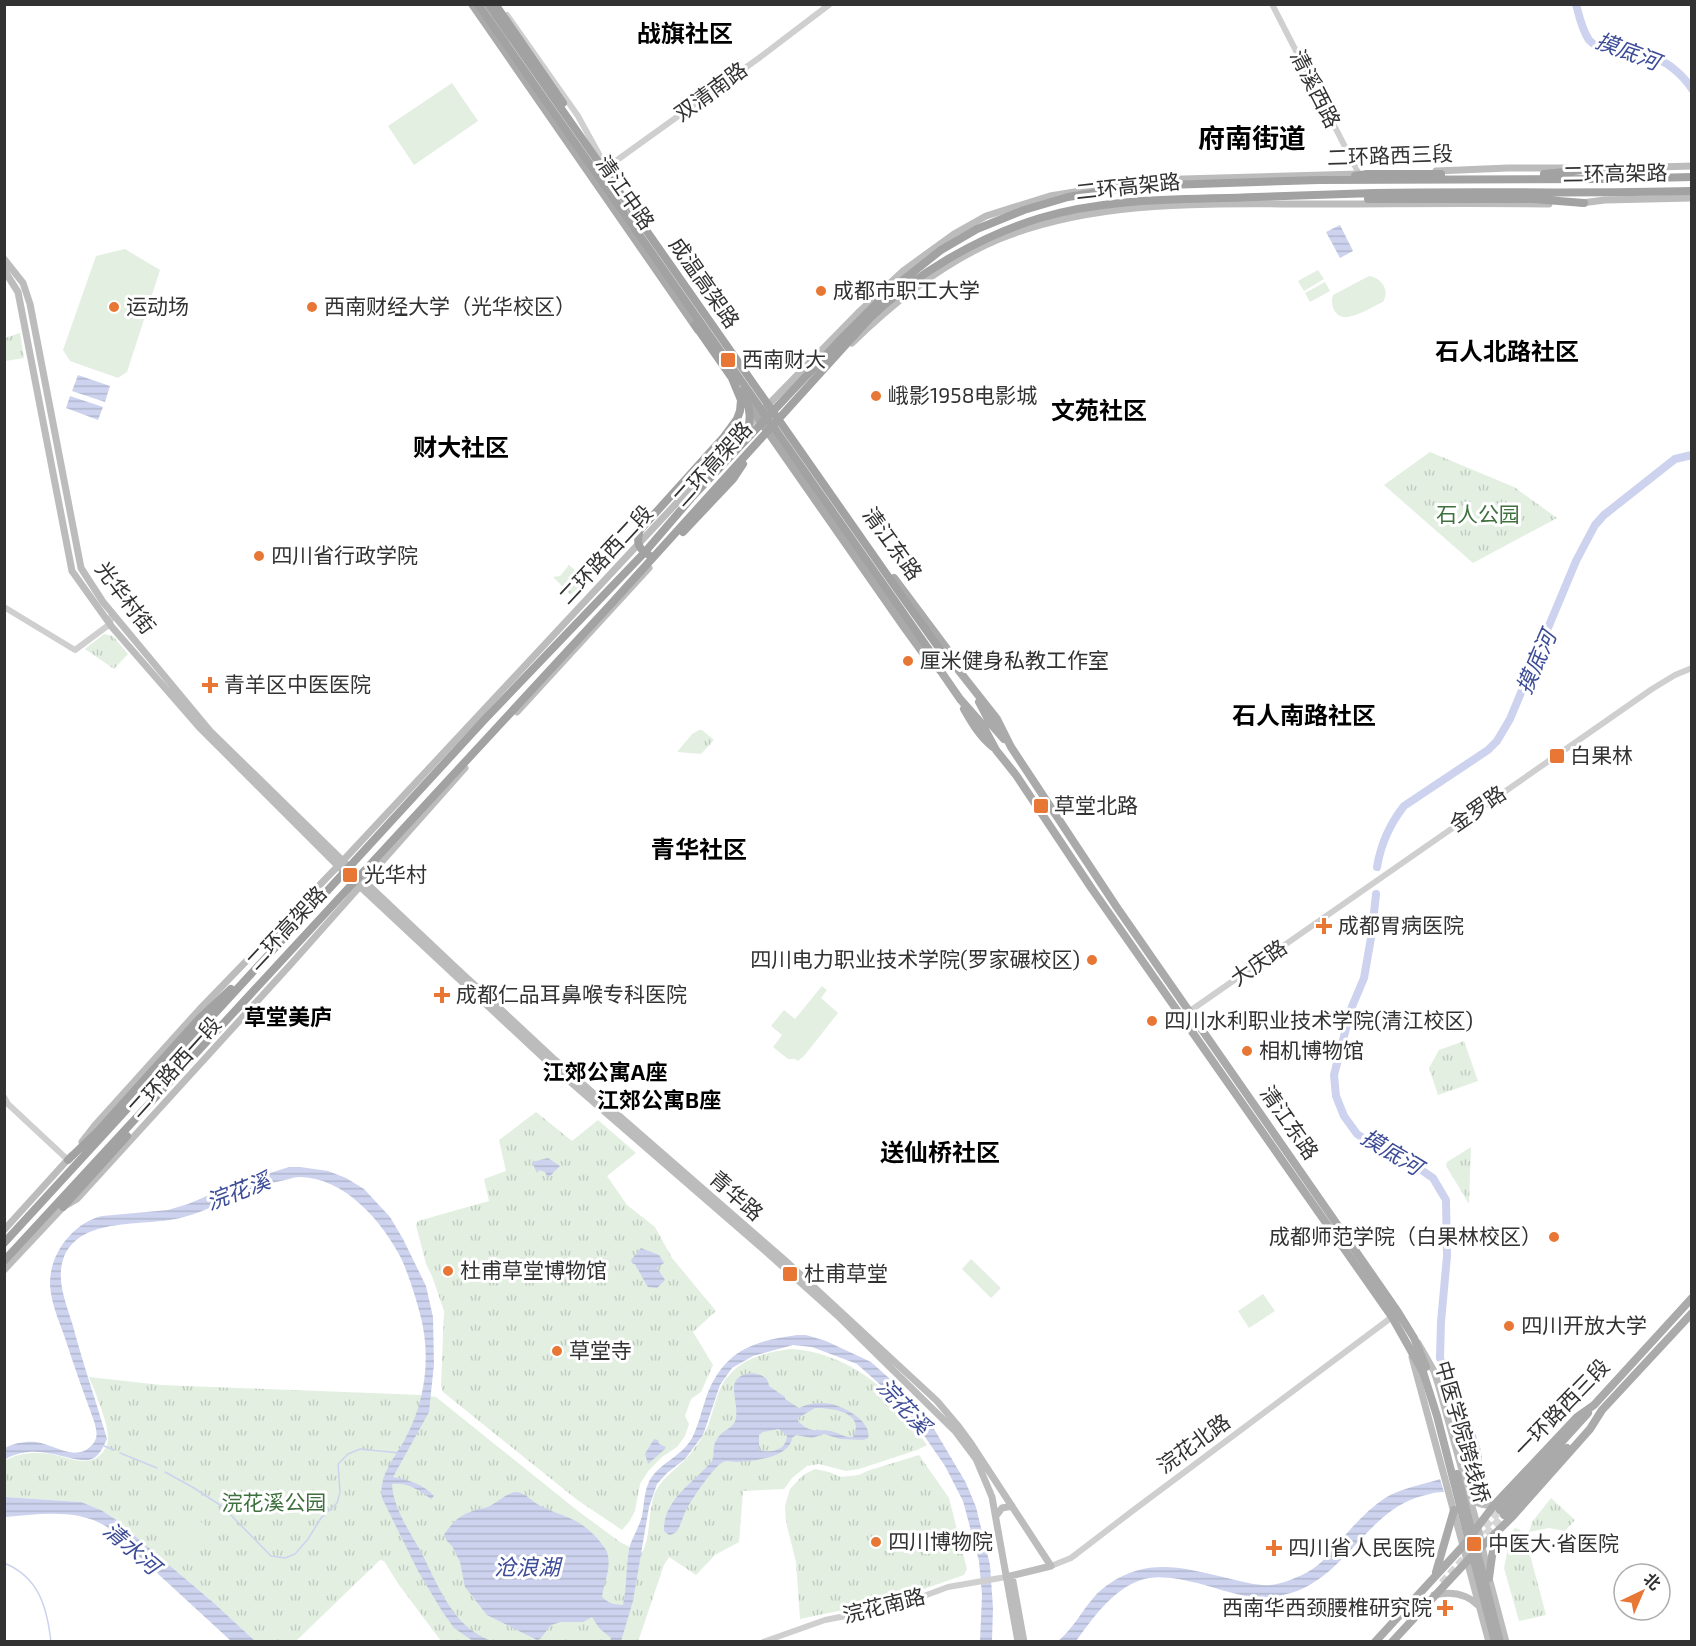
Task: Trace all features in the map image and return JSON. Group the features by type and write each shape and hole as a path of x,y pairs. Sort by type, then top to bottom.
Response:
{"highway":[{"name":"成温高架路","path":"478,4 896,594 956,668"},
{"name":"成温高架路","path":"492,4 896,594 940,670"},
{"path":"1319,180 1367,174 1549,174 1594,169"},
{"name":"二环高架路","path":"4,1243 485,719 645,552 744,441 888,292 941,250 976,229 1024,210 1068,197 1137,186 1319,180 1692,177"},
{"name":"二环高架路","path":"4,1261 884,305 932,270 1011,229 1039,219 1095,205 1153,199 1386,193 1692,191"},
{"path":"1313,195 1332,199 1533,200 1584,203"},
{"path":"649,248 660,273 747,400 750,421 744,441"},
{"path":"731,376 741,400 738,419 640,530 637,539 640,549 648,555 664,552 733,478 767,432"},
{"path":"68,1160 100,1129 199,1019 226,993 253,972"},
{"path":"63,1208 226,1026 257,986"}],"main road":[{"name":"清江中路","path":"472,4 767,432"},
{"name":"清江中路","path":"492,4 780,420"},
{"name":"二环路西三段","path":"986,216 1050,196 1148,180 1508,168 1594,169 1692,166"},
{"path":"1584,203 1605,200 1692,198"},
{"name":"二环路西二段","path":"362,884 486,744 619,602 671,539 818,378 898,300 944,268 998,239 1047,223 1117,209 1242,204 1584,203"},
{"name":"二环路西二段","path":"340,864 757,417 860,311 903,271 954,234 986,216"},
{"name":"光华村街","path":"4,259 22,283 30,304 81,568 103,602 210,731 340,864"},
{"name":"光华村街","path":"4,270 18,292 72,571 110,624 199,727 362,884"},
{"name":"清江东路","path":"780,420 947,649 956,668 998,719 1011,747 1089,864 1092,872 1398,1312 1411,1340 1416,1368 1490,1641"},
{"name":"清江东路","path":"767,432 925,656 940,670 960,699 982,724 996,750 1092,889 1392,1317 1425,1353 1437,1379 1483,1545 1489,1578 1506,1641"},
{"name":"二环路西一段","path":"4,1230 199,1010 340,864"},
{"name":"二环路西一段","path":"4,1270 63,1208 77,1199 362,884"},
{"name":"青华路","path":"362,884 555,1060 797,1271 937,1401 959,1427 1051,1566"},
{"name":"青华路","path":"362,884 551,1065 823,1302 941,1415 976,1459 992,1497 1009,1576"},
{"name":"一环路西三段","path":"1503,1512 1594,1405 1692,1298"},
{"name":"一环路西三段","path":"1503,1512 1692,1313"},
{"name":"中医学院跨线桥","path":"1411,1340 1442,1416 1500,1641"},
{"name":"中医学院跨线桥","path":"1425,1371 1494,1641"},
{"path":"1468,1494 1473,1500 1503,1512"},
{"path":"996,1516 1002,1508 1012,1506"},
{"path":"1435,1575 1454,1510"},
{"path":"1375,1641 1478,1528 1503,1512"},
{"path":"1489,1578 1503,1512"},
{"path":"1392,1641 1498,1531"},
{"name":"浣花北路","path":"1009,1576 1051,1566"},
{"path":"1009,1576 1018,1641"},
{"path":"1009,1576 1024,1641"},
{"path":"1434,1595 1445,1592 1468,1597 1480,1608"}],"street":[{"name":"清江中路","path":"500,4 578,116 606,168"},
{"name":"双清南路","path":"596,183 606,168 830,4"},
{"name":"清溪西路","path":"1272,4 1359,174"},
{"path":"4,607 75,650 110,624 112,612"},
{"name":"金罗路","path":"1335,908 1652,689 1692,668"},
{"name":"大庆路","path":"1181,1017 1335,908"},
{"path":"4,1096 8,1104 68,1160"},
{"name":"浣花北路","path":"1051,1566 1071,1558 1392,1317"},
{"name":"浣花南路","path":"763,1641 825,1620 897,1606 948,1587 1009,1576"}],"green space":[{"path":"452,83 478,121 414,165 388,126"},
{"name":"运动场","path":"125,249 160,270 127,372 118,378 70,361 63,350 96,256"},
{"path":"1318,270 1324,279 1304,291 1298,281"},
{"path":"1369,276 1378,279 1384,285 1386,293 1383,302 1353,316 1341,317 1337,314 1332,305 1333,295"},
{"path":"1325,282 1330,291 1310,302 1305,293"},
{"path":"20,333 24,358 5,361 5,338"},
{"name":"石人公园","path":"1430,452 1514,487 1557,518 1473,563 1384,485"},
{"path":"569,565 586,580 585,588 575,599 553,577 560,576"},
{"path":"104,634 113,636 128,654 114,669 85,649"},
{"path":"699,730 714,740 701,754 677,752 692,734"},
{"path":"822,986 827,990 821,998 838,1013 804,1056 798,1061 788,1059 773,1047 782,1035 771,1026 784,1010 795,1019"},
{"path":"1464,1041 1478,1081 1438,1095 1429,1068 1439,1050"},
{"path":"536,1112 572,1141 598,1120 636,1153 607,1176 627,1205 655,1227 672,1258 716,1311 693,1332 713,1365 701,1392 691,1399 685,1416 689,1424 685,1436 677,1447 649,1470 640,1484 635,1511 622,1530 576,1499 443,1392 441,1386 444,1311 426,1264 416,1225 418,1221 489,1201 484,1179 506,1171 499,1140"},
{"path":"1471,1147 1469,1204 1446,1166 1447,1162"},
{"path":"971,1259 1001,1288 991,1298 962,1269"},
{"path":"1263,1294 1275,1311 1249,1328 1238,1311"},
{"name":"浣花溪公园","path":"791,1349 832,1358 869,1378 895,1401 927,1445 859,1469 846,1471 819,1464 807,1466 792,1478 784,1489 743,1491 739,1542 715,1555 696,1575 669,1557 664,1565 638,1642 441,1641 384,1561 380,1560 296,1641 255,1641 215,1604 115,1519 101,1510 81,1502 5,1497 4,1461 10,1458 38,1453 85,1461 103,1452 108,1442 108,1433 89,1377 161,1385 422,1395 436,1397 578,1511 620,1542 642,1553 647,1539 654,1495 662,1482 688,1456 703,1435 723,1383 744,1362 772,1352"},
{"name":"四川博物院","path":"919,1455 949,1498 967,1569 964,1575 895,1599 800,1619 796,1562 786,1522 785,1506 790,1489 803,1475 815,1469 841,1477 859,1475"},
{"path":"1551,1498 1575,1520 1565,1531 1549,1528 1529,1532 1532,1522"},
{"path":"197,1518 213,1534 195,1553 179,1537"},
{"path":"1515,1528 1525,1536 1546,1615 1519,1621 1504,1568 1511,1533"}],"water":[{"path":"1340,225 1353,251 1340,258 1326,232"},
{"path":"78,375 110,386 105,402 72,391"},
{"path":"70,396 103,407 98,420 66,408"},
{"path":"548,1158 560,1166 548,1178 545,1172 539,1170 537,1173 532,1162"},
{"name":"浣花溪","path":"289,1167 328,1171 364,1189 390,1217 426,1286 433,1317 434,1364 429,1412 393,1477 415,1483 434,1496 431,1499 413,1487 403,1484 392,1484 393,1493 403,1520 449,1605 468,1627 491,1641 473,1641 454,1628 418,1571 382,1498 383,1479 413,1423 422,1392 426,1361 423,1329 409,1278 393,1244 360,1204 331,1184 316,1179 292,1178 256,1188 184,1217 98,1229 83,1235 71,1245 61,1268 65,1302 107,1439 98,1455 89,1460 37,1452 21,1453 5,1459 5,1448 24,1442 36,1442 77,1453 90,1447 96,1438 94,1421 56,1312 50,1285 58,1251 73,1233 82,1225 102,1216 168,1210 238,1183"},
{"path":"641,1248 659,1255 664,1263 657,1268 665,1280 657,1288 648,1287 636,1265 632,1263 631,1260"},
{"name":"沧浪湖","path":"806,1335 826,1341 871,1362 909,1396 927,1417 966,1483 976,1507 990,1565 993,1608 992,1641 980,1641 982,1595 979,1561 963,1501 945,1466 903,1405 857,1364 812,1347 793,1345 753,1356 732,1368 720,1385 703,1435 685,1459 657,1484 649,1507 633,1601 621,1641 610,1641 611,1638 599,1628 592,1617 583,1622 561,1622 551,1625 537,1640 487,1615 465,1587 460,1562 444,1535 454,1522 461,1516 489,1506 511,1493 523,1494 538,1505 576,1521 596,1537 606,1550 608,1558 602,1597 614,1604 623,1605 629,1550 642,1516 648,1484 657,1471 688,1445 714,1380 731,1358 742,1351 767,1341"},
{"path":"753,1373 764,1377 769,1386 799,1408 824,1403 844,1409 862,1421 866,1426 868,1438 863,1440 840,1439 824,1434 812,1438 796,1435 784,1450 769,1457 744,1462 723,1462 698,1491 677,1531 669,1535 664,1531 665,1520 674,1501 712,1461 715,1442 735,1422 735,1383 743,1375","holes":["815,1408 830,1409 851,1417 856,1429 853,1437 829,1431 812,1430 803,1426 798,1418","779,1429 787,1436 784,1445 773,1451 759,1450 759,1435"]},
{"path":"654,1439 666,1447 648,1464 645,1454"},
{"path":"1440,1479 1444,1492 1437,1492 1407,1502 1390,1512 1331,1569 1315,1582 1297,1591 1274,1597 1252,1597 1184,1580 1148,1578 1131,1585 1112,1598 1096,1614 1076,1641 1058,1641 1101,1590 1124,1575 1154,1567 1169,1567 1256,1584 1271,1585 1283,1582 1317,1566 1359,1520 1385,1498 1405,1489"},
{"name":"清水河","path":"5,1497 81,1502 101,1510 115,1519 215,1604 255,1641 231,1641 107,1527 96,1521 71,1515 44,1514 5,1517"}],"waterway":[{"name":"摸底河","path":"1576,4 1584,32 1595,45 1602,49 1648,57 1666,63 1692,89"},
{"name":"摸底河","path":"1377,867 1386,835 1404,806 1488,750 1497,741 1510,719 1576,561 1595,525 1604,515 1675,459 1692,455"},
{"name":"摸底河","path":"1376,894 1364,978 1351,1009 1334,1075 1336,1096 1344,1116 1357,1134 1383,1151 1408,1161 1433,1178 1446,1200 1447,1256 1440,1358 1478,1454 1477,1470 1469,1476"},
{"path":"104,1446 114,1450"},
{"path":"165,1472 223,1507 271,1556 285,1558 295,1554 321,1518 337,1503 340,1492 338,1464 348,1454 360,1449 400,1453"},
{"path":"120,1453 157,1468"},
{"path":"4,1563 26,1576 39,1595 44,1605 51,1642"}],"tunnel":[{"path":"1477,1536 1500,1510"},
{"path":"1478,1543 1504,1515"},
{"path":"1442,1583 1470,1552"}],"place":[{"name":"成都市职工大学","path":"821,291"},
{"name":"运动场","path":"114,307"},
{"name":"西南财经大学（光华校区）","path":"312,307"},
{"name":"西南财大","path":"728,360"},
{"name":"峨影1958电影城","path":"876,396"},
{"name":"四川省行政学院","path":"259,556"},
{"name":"厘米健身私教工作室","path":"908,661"},
{"name":"青羊区中医医院","path":"210,685"},
{"name":"白果林","path":"1557,756"},
{"name":"草堂北路","path":"1041,806"},
{"name":"光华村","path":"350,875"},
{"name":"成都胃病医院","path":"1324,926"},
{"name":"四川电力职业技术学院(罗家碾校区)","path":"1092,960"},
{"name":"成都仁品耳鼻喉专科医院","path":"442,995"},
{"name":"四川水利职业技术学院(清江校区)","path":"1152,1021"},
{"name":"相机博物馆","path":"1247,1051"},
{"name":"成都师范学院（白果林校区）","path":"1554,1237"},
{"name":"杜甫草堂博物馆","path":"448,1271"},
{"name":"杜甫草堂","path":"790,1274"},
{"name":"四川开放大学","path":"1509,1326"},
{"name":"草堂寺","path":"557,1351"},
{"name":"四川博物院","path":"876,1542"},
{"name":"中医大·省医院","path":"1474,1544"},
{"name":"四川省人民医院","path":"1274,1548"},
{"name":"西南华西颈腰椎研究院","path":"1445,1608"}],"district":[{"name":"战旗社区","path":"685,34"},
{"name":"府南街道","path":"1252,139"},
{"name":"石人北路社区","path":"1507,352"},
{"name":"文苑社区","path":"1099,411"},
{"name":"财大社区","path":"461,448"},
{"name":"石人南路社区","path":"1304,716"},
{"name":"青华社区","path":"699,850"},
{"name":"草堂美庐","path":"288,1017"},
{"name":"江郊公寓A座","path":"605,1072"},
{"name":"江郊公寓B座","path":"659,1100"},
{"name":"送仙桥社区","path":"940,1153"}]}
